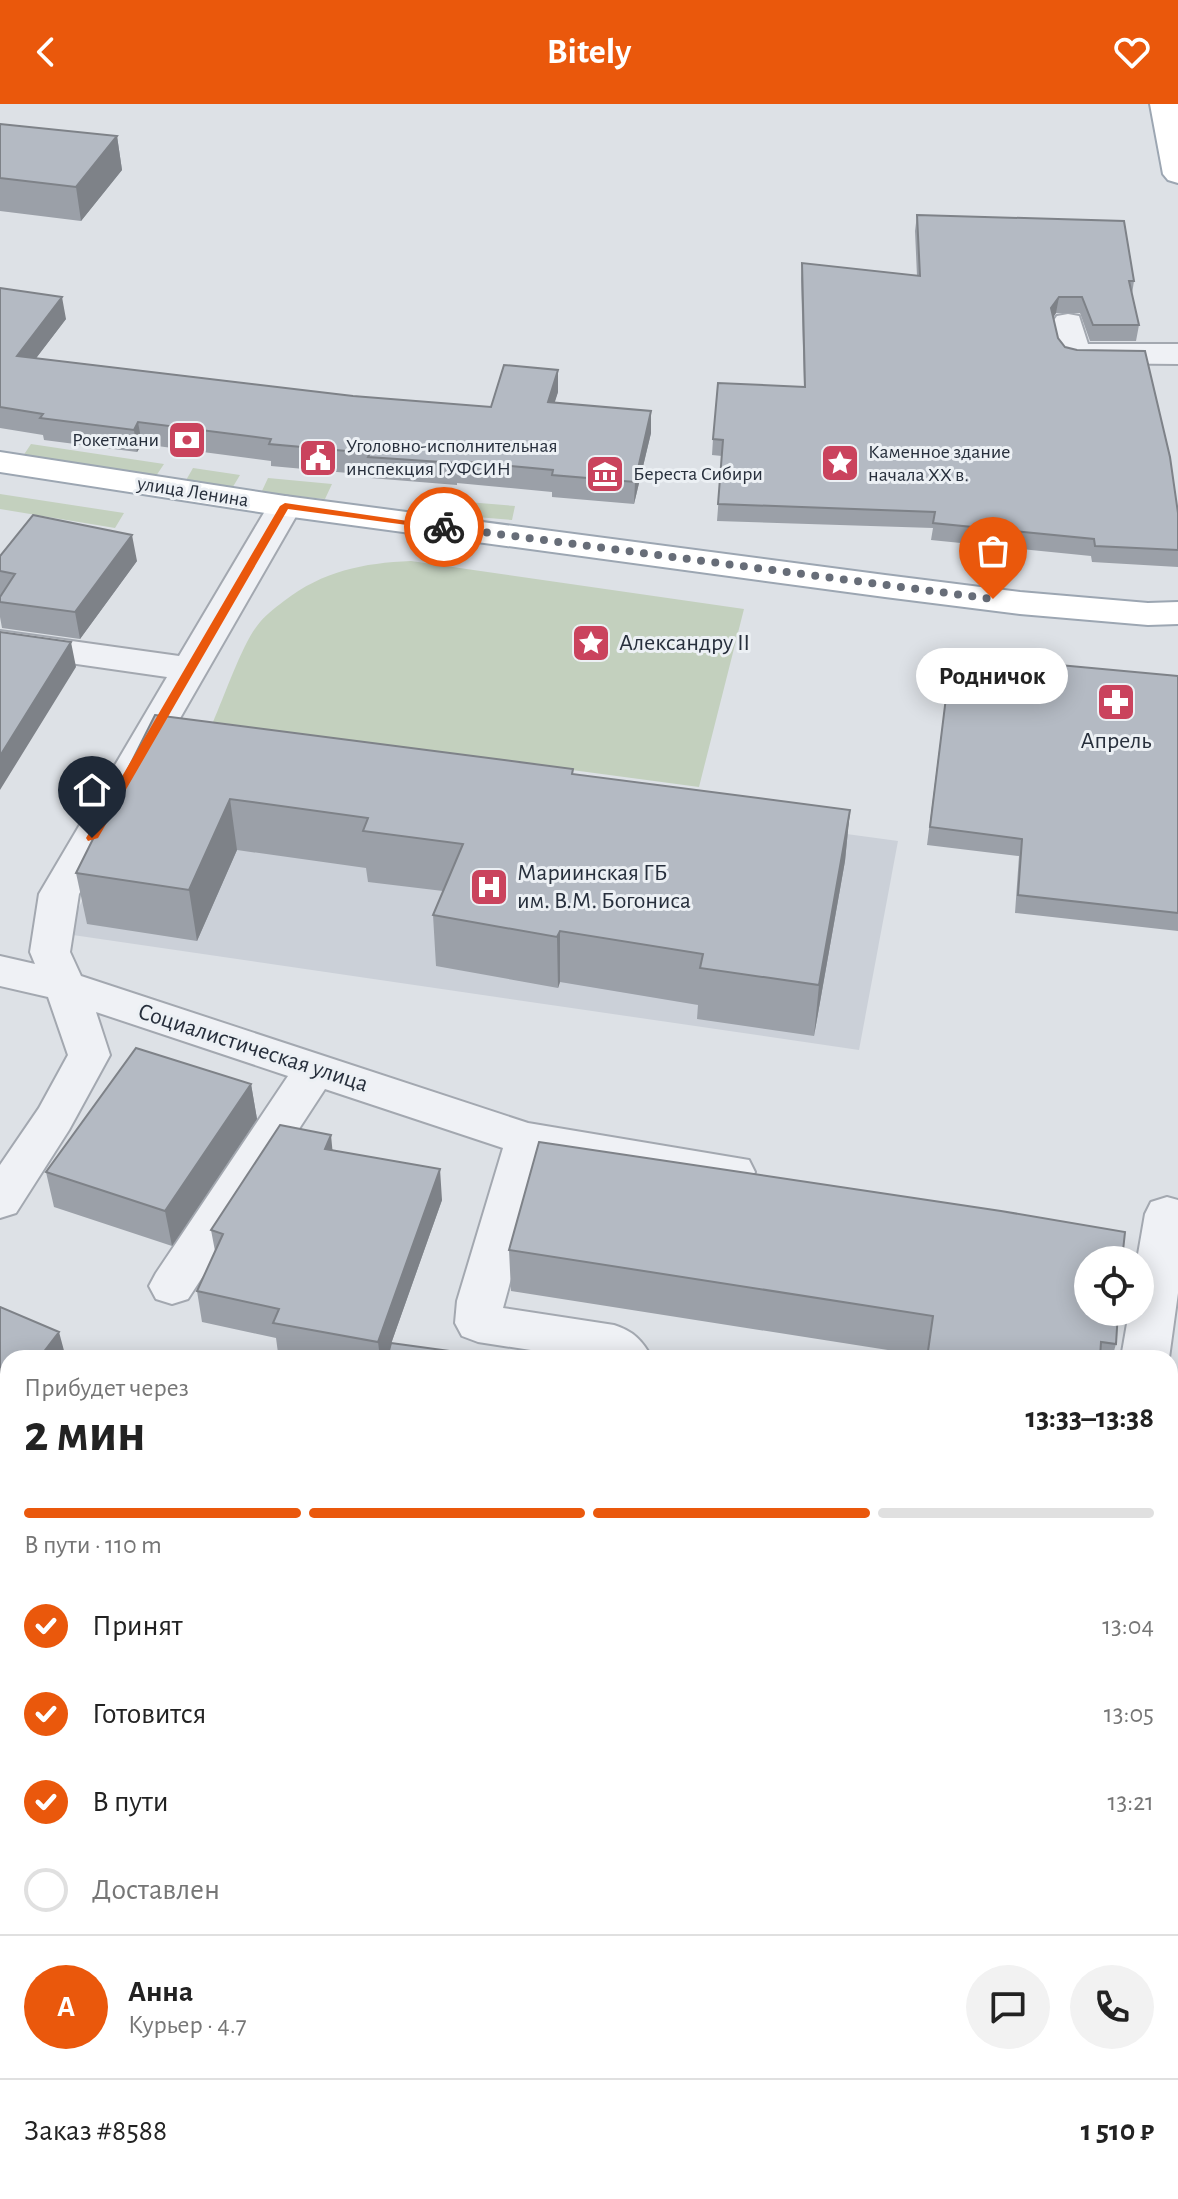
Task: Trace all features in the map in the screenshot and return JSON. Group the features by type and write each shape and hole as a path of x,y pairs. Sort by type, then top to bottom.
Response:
{"main road":[{"path":"1164,104 1178,174"},
{"name":"улица Ленина","path":"0,462 285,506 885,586 1163,614"}],"street":[{"path":"1068,323 1074,353 1178,354"},
{"path":"0,1201 54,1119 89,1055 50,952 59,894 285,506"},
{"path":"0,642 190,669"},
{"name":"Социалистическая улица","path":"0,971 65,986 516,1135 775,1179"},
{"path":"172,1286 316,1069"},
{"path":"516,1135 478,1323 614,1344 620,1350"},
{"path":"1146,1350 1167,1214"}],"shaded area":[{"name":"Мариинская ГБ им. В.М. Богониса","path":"160,741 898,841 859,1050 66,934"}],"green space":[{"path":"31,444 164,464 154,479 21,459"},
{"path":"193,468 240,475 231,490 185,482"},
{"path":"268,478 332,484 325,499 261,493"},
{"path":"0,494 124,513 115,528 0,509"},
{"path":"443,500 515,506 512,520 439,514"},
{"path":"411,561 744,609 699,787 213,722 245,646 273,610 314,582 344,570"}],"building":[{"path":"0,124 117,136 76,187 0,178"},
{"path":"917,215 1124,221 1134,281 1129,281 1139,325 1093,325 1082,297 1059,297 1051,308 1058,338 1065,347 1145,351 1170,457 1178,513 1178,550 1095,546 1094,539 933,523 935,512 718,504 723,440 713,439 718,383 805,387 802,263 920,276"},
{"path":"0,288 62,297 17,356 353,396 491,407 504,365 558,370 548,402 651,411 635,482 552,475 553,470 368,457 370,453 269,444 271,439 138,422 134,430 40,418 43,414 0,407"},
{"path":"33,515 132,535 75,612 0,602 15,574 0,571 0,556"},
{"path":"0,632 71,642 0,756"},
{"path":"952,649 1007,655 1006,660 1178,676 1178,913 1018,895 1022,839 930,827"},
{"path":"155,715 573,769 572,774 850,810 819,985 700,968 703,954 560,931 557,937 433,915 463,844 363,831 368,818 230,799 189,890 76,873"},
{"path":"136,1048 251,1084 165,1211 46,1172"},
{"path":"280,1125 331,1135 325,1149 440,1169 378,1342 273,1323 279,1309 197,1291 223,1234 211,1230"},
{"path":"539,1142 1125,1232 1124,1246 1074,1246 1074,1326 1117,1326 1116,1344 1101,1342 1100,1350 928,1350 933,1316 509,1250"},
{"path":"0,1307 59,1332 45,1350 0,1350"},
{"path":"391,1343 442,1350 389,1350"}],"way so far":[{"path":"444,527 993,599"}],"place":[{"name":"Рокетмани","path":"187,440"},
{"name":"Уголовно-исполнительная инспекция ГУФСИН","path":"318,458"},
{"name":"Каменное здание начала XX в.","path":"840,463"},
{"name":"Береста Сибири","path":"605,474"},
{"name":"Родничок","path":"993,599"},
{"name":"Александру II","path":"591,643"},
{"name":"Апрель","path":"1116,702"},
{"name":"Мариинская ГБ им. В.М. Богониса","path":"489,887"}],"route":[{"path":"92,838 285,506 444,527"}]}
